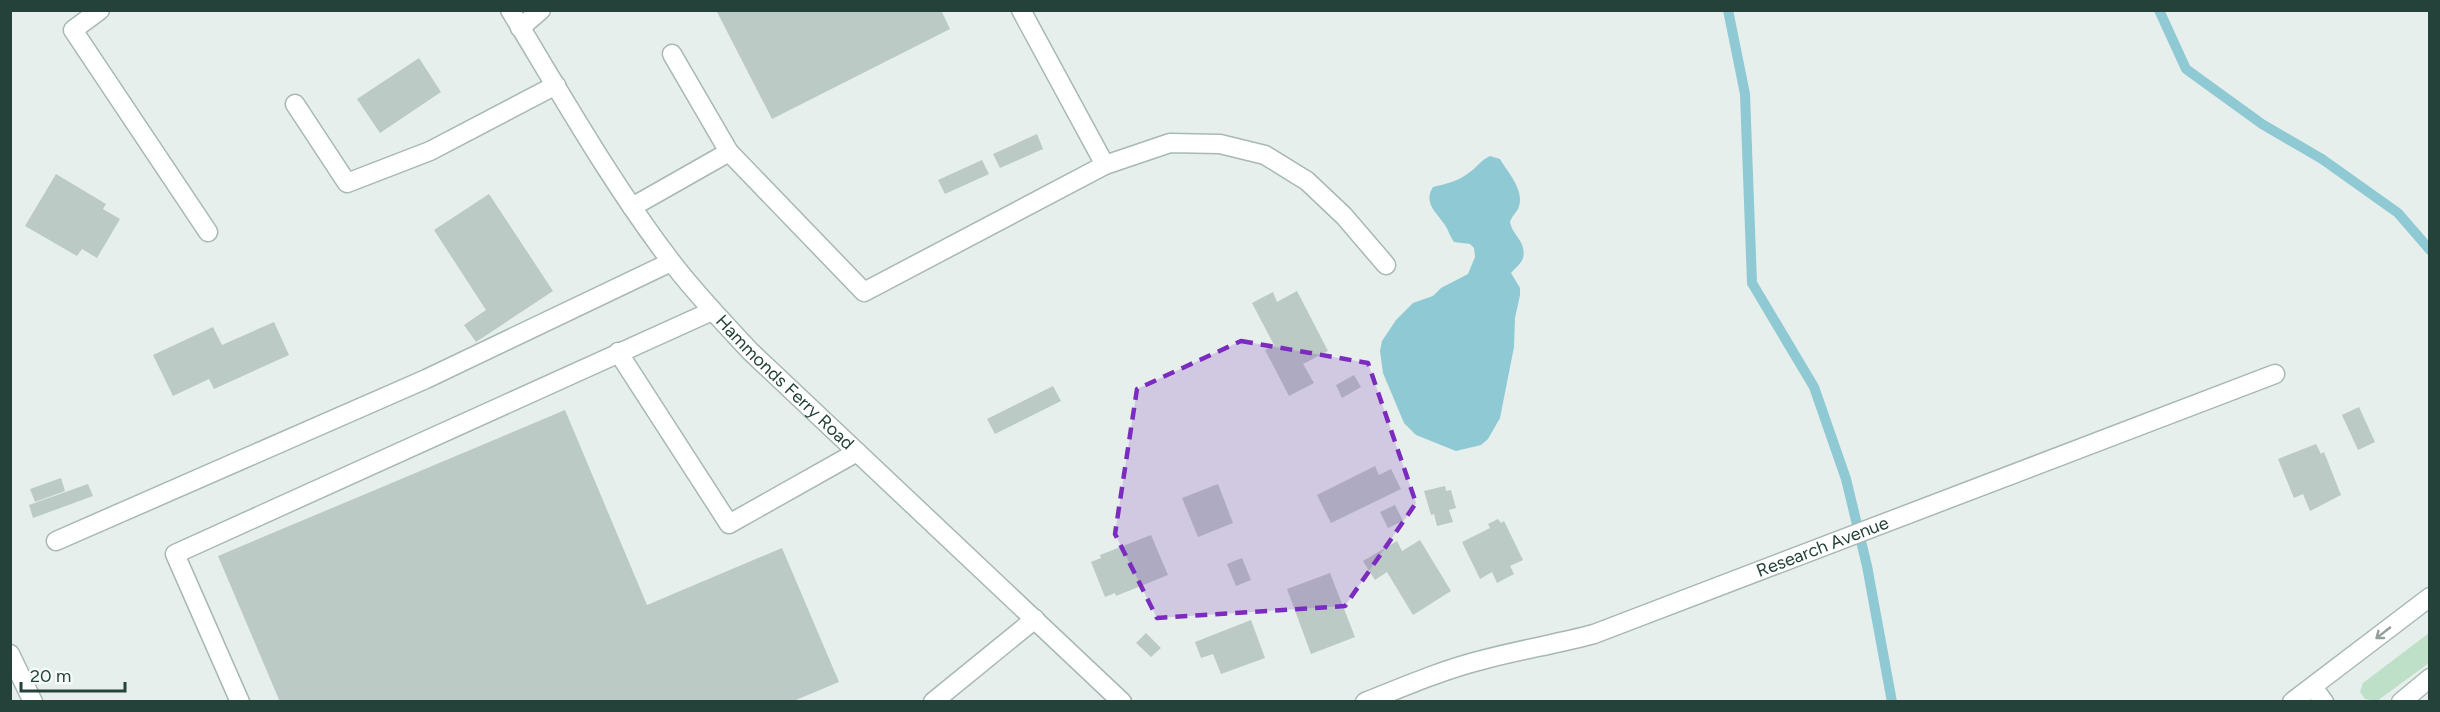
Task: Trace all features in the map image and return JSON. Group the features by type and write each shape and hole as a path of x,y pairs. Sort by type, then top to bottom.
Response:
{"street":[{"path":"100,10 73,30 208,232"},
{"name":"Hammonds Ferry Road","path":"510,10 632,207 671,262 712,311 751,352 1122,702"},
{"path":"520,28 541,10"},
{"path":"1022,10 1105,165"},
{"path":"672,54 729,152 864,292 1105,165 1170,143 1221,144 1265,155 1307,181 1344,216 1386,265"},
{"path":"295,104 347,183 430,151 556,85"},
{"path":"632,207 729,152"},
{"path":"56,541 426,379 671,262"},
{"path":"240,702 176,554 712,311"},
{"path":"618,352 729,524 857,452"},
{"name":"Research Avenue","path":"1365,702 1436,674 1483,659 1594,634 2275,374"},
{"path":"2292,702 2430,597"},
{"path":"933,702 1035,619"},
{"path":"10,654 33,702"},
{"path":"2401,702 2430,678"},
{"path":"2313,687 2324,702"}],"highlighted area":[{"path":"1241,341 1368,363 1416,503 1345,606 1157,618 1115,534 1137,389"}],"green space":[{"path":"2429,633 2429,663 2377,701 2365,699 2360,692 2363,683"}],"water":[{"path":"1490,156 1500,159 1515,182 1520,196 1518,209 1510,222 1524,252 1521,262 1511,273 1520,288 1520,295 1515,318 1514,347 1500,418 1488,439 1481,445 1456,451 1416,435 1404,423 1383,373 1380,351 1382,341 1396,320 1413,303 1433,296 1441,288 1468,274 1475,257 1474,248 1470,244 1454,242 1432,207 1429,198 1433,187 1466,175"}],"building":[{"path":"716,10 941,10 950,29 772,119"},
{"path":"419,58 441,92 380,133 357,99"},
{"path":"1037,134 1043,149 1000,168 993,154"},
{"path":"982,160 989,174 945,194 938,180"},
{"path":"56,174 106,204 103,209 120,219 97,258 82,249 77,256 25,226"},
{"path":"489,194 553,291 476,342 464,325 486,310 434,230"},
{"path":"1297,291 1328,351 1303,364 1314,383 1289,396 1265,350 1274,345 1252,303 1273,292 1277,302"},
{"path":"274,322 289,355 214,389 209,379 173,396 153,355 213,327 222,345"},
{"path":"1354,375 1361,387 1342,398 1336,385"},
{"path":"1053,386 1061,401 995,434 987,419"},
{"path":"2359,407 2375,442 2358,450 2342,415"},
{"path":"565,410 647,605 782,548 839,682 791,702 280,702 218,556"},
{"path":"2316,444 2321,454 2324,452 2341,495 2310,511 2303,494 2294,498 2278,459"},
{"path":"1375,466 1379,475 1391,469 1401,489 1331,523 1317,495"},
{"path":"61,478 65,491 35,502 30,489"},
{"path":"88,484 93,496 33,518 29,505"},
{"path":"1218,484 1233,523 1198,537 1182,498"},
{"path":"1445,486 1446,491 1451,490 1456,508 1449,510 1453,522 1437,526 1424,491"},
{"path":"1395,505 1403,521 1388,528 1380,512"},
{"path":"1498,519 1501,523 1504,521 1523,560 1510,566 1514,574 1497,583 1492,572 1480,579 1462,542 1490,528 1488,524"},
{"path":"1151,535 1168,575 1116,596 1115,593 1105,597 1091,562 1101,558 1100,555"},
{"path":"1420,540 1451,591 1413,615 1387,572 1375,580 1363,561 1397,541 1402,551"},
{"path":"1242,558 1251,580 1236,586 1227,564"},
{"path":"1330,573 1355,637 1311,654 1287,589"},
{"path":"1251,620 1265,658 1221,674 1213,654 1201,658 1195,642"},
{"path":"1146,633 1161,648 1151,657 1136,643"}],"waterway":[{"path":"1728,10 1745,94 1752,283 1814,387 1846,479 1867,566 1892,702"},
{"path":"2159,10 2186,69 2262,124 2322,159 2398,213 2430,250"}]}
